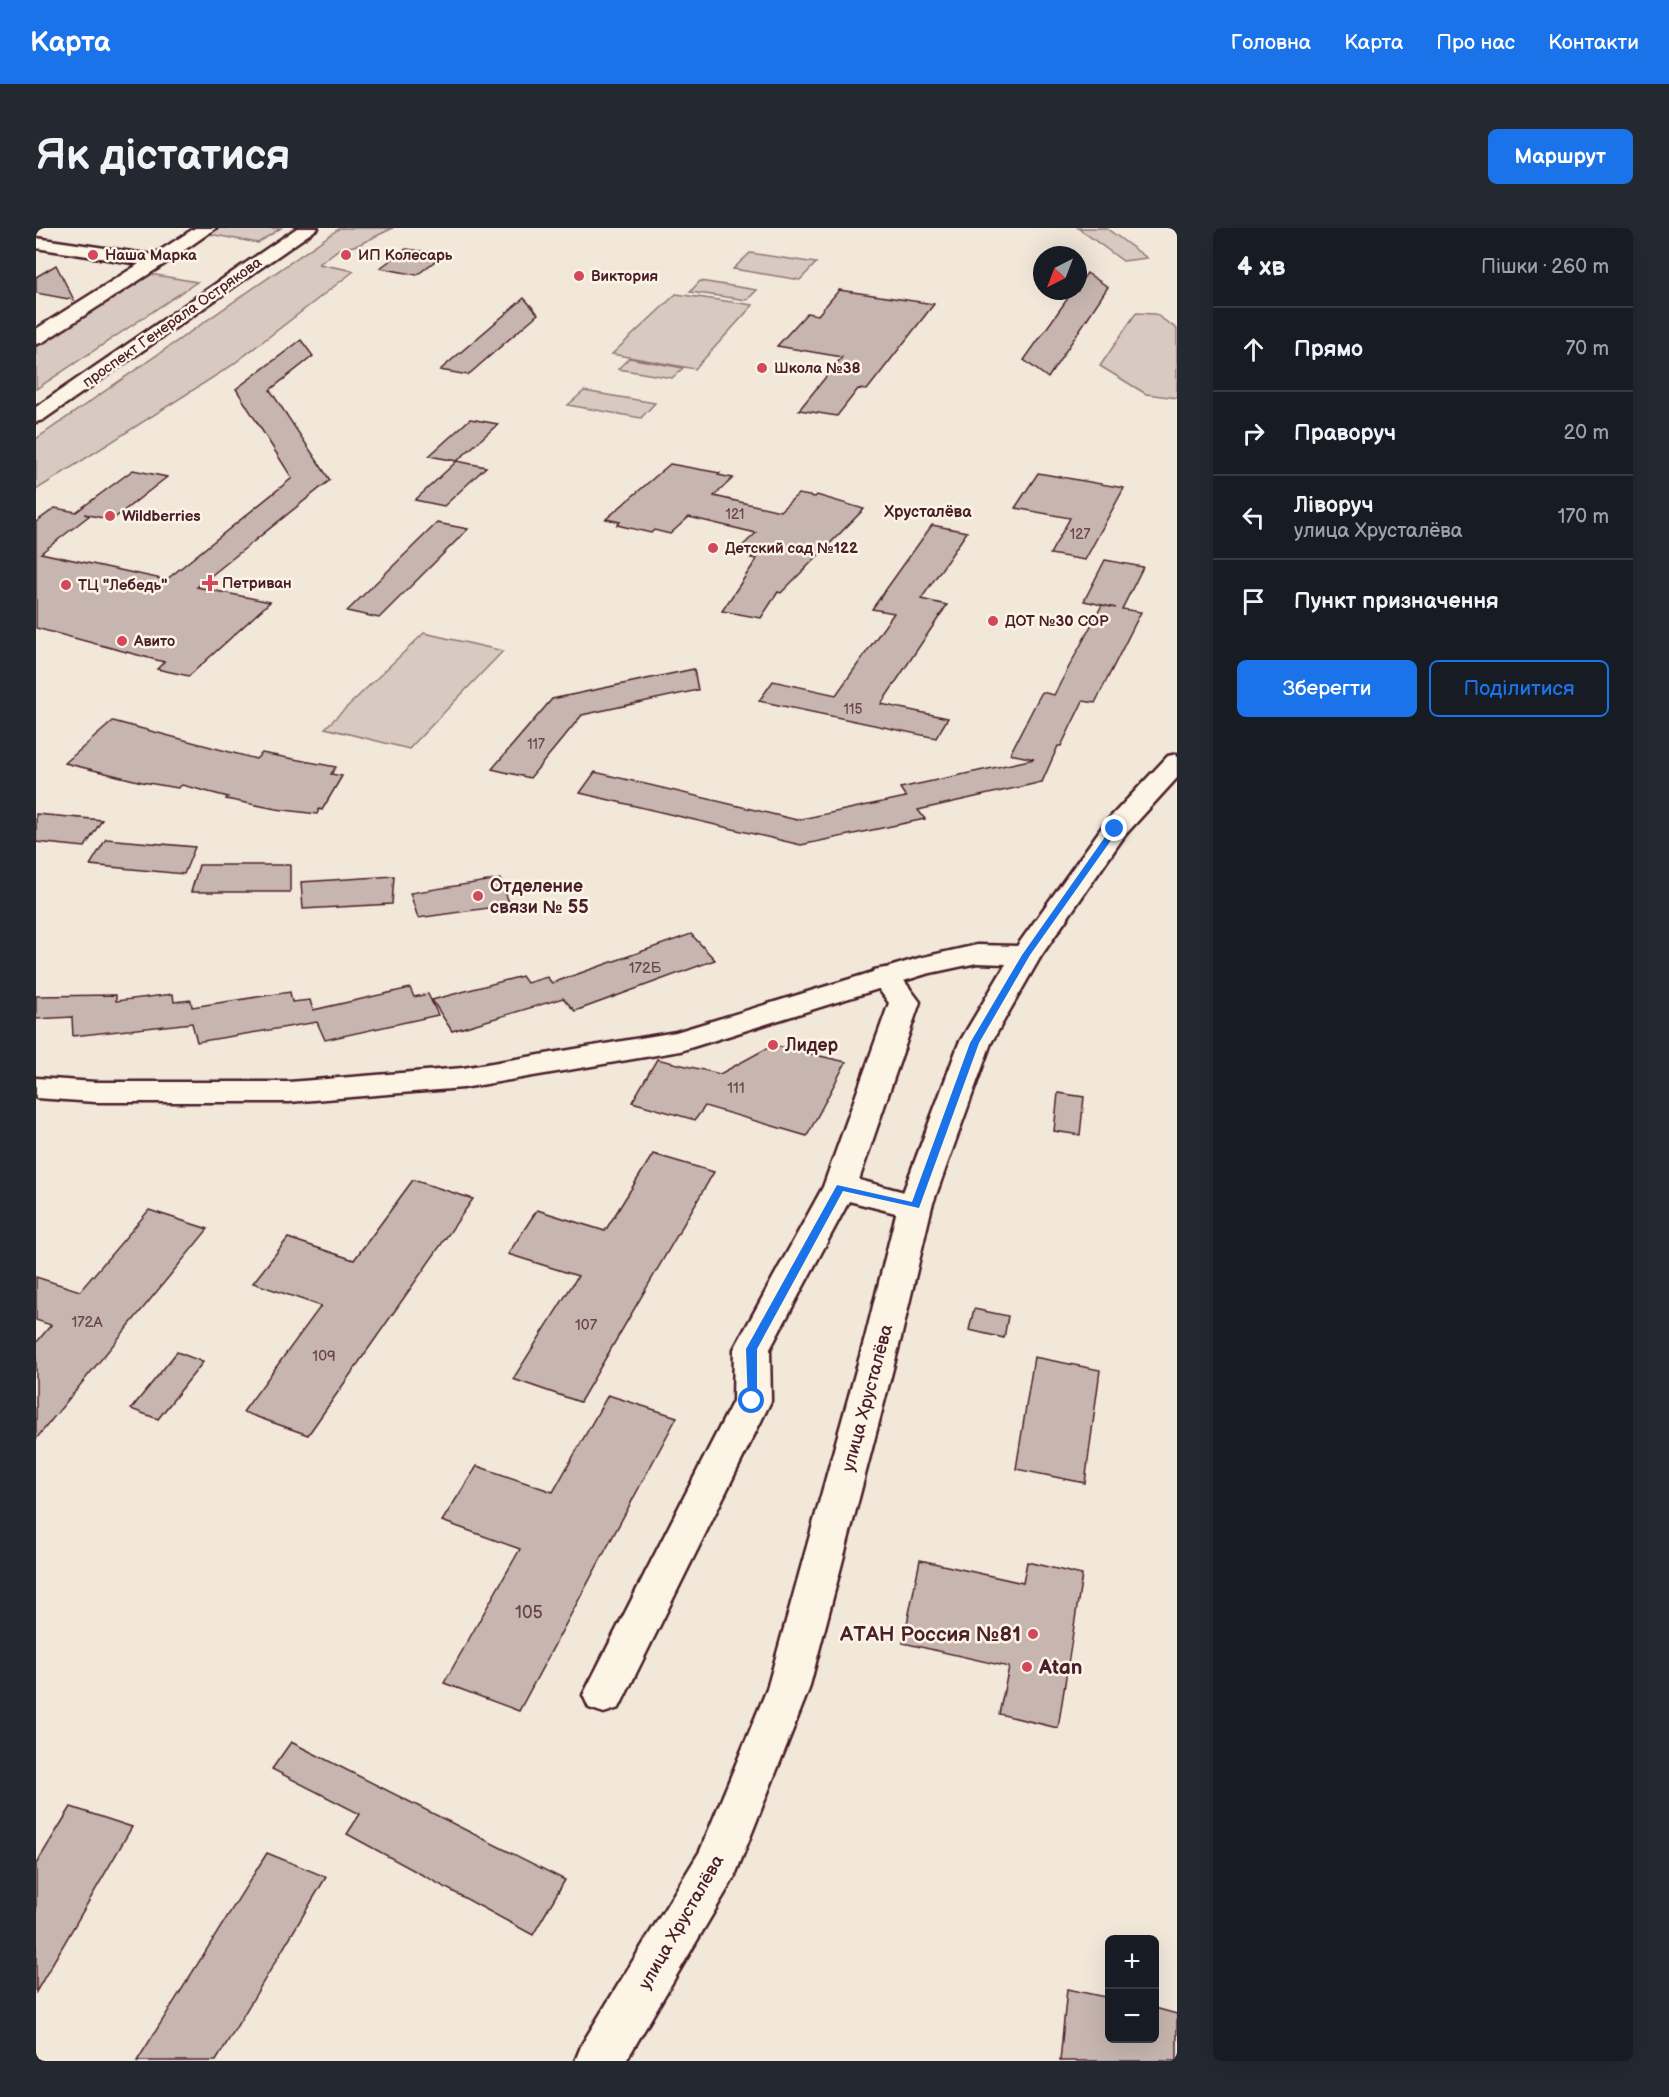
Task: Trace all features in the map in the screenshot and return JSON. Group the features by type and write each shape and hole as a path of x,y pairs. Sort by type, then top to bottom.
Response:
{"main road":[{"path":"36,338 207,228"},
{"name":"проспект Генерала Острякова","path":"36,416 309,228"},
{"path":"36,243 156,261"},
{"name":"улица Хрусталёва","path":"599,2061 718,1863 788,1689 880,1349 915,1206 975,1043 1026,955 1115,829 1177,762"},
{"path":"36,1088 95,1092 289,1092 463,1077 680,1041 919,967 977,954 1026,955"},
{"path":"604,1695 752,1401 752,1349 840,1187 905,1002 885,977"},
{"path":"840,1187 915,1206"}],"shaded area":[{"path":"220,228 281,228 258,243 209,234"},
{"path":"340,228 393,228 358,245 339,249 319,264 354,271 231,366 36,490 36,439"},
{"path":"1078,228 1106,228 1147,258 1123,261"},
{"path":"750,253 816,263 800,280 733,269"},
{"path":"150,274 197,282 36,389 36,347"},
{"path":"700,281 757,290 747,300 690,292"},
{"path":"676,294 753,305 695,369 612,354"},
{"path":"1136,313 1155,314 1177,329 1177,398 1146,394 1100,366"},
{"path":"629,358 683,368 672,378 618,369"},
{"path":"584,391 655,403 641,418 568,405"},
{"path":"424,633 503,651 409,749 325,728"}],"building":[{"path":"406,249 444,254 417,275 380,268"},
{"path":"56,265 74,300 36,293 36,277"},
{"path":"1087,273 1108,287 1048,378 1024,360 1067,300 1087,300"},
{"path":"839,290 934,304 867,390 858,389 837,416 799,410 842,357 777,346 807,313 818,315"},
{"path":"524,298 538,314 468,375 440,370"},
{"path":"301,340 313,356 270,390 330,480 197,587 270,602 189,676 157,669 164,662 36,628 36,522 55,508 76,512 133,470 167,477 112,520 90,515 41,553 166,580 292,478 236,389"},
{"path":"470,419 498,424 457,461 429,456"},
{"path":"457,461 486,467 444,506 415,500"},
{"path":"670,464 720,473 718,475 733,478 714,496 780,511 798,494 815,497 817,495 864,509 781,593 778,592 761,618 722,611 757,559 751,558 754,555 737,551 756,533 689,517 670,534 654,530 651,533 617,525 620,522 606,519"},
{"path":"1038,473 1124,488 1085,560 1050,554 1070,518 1015,508"},
{"path":"437,523 468,529 379,618 347,611"},
{"path":"932,525 967,532 921,599 947,605 881,704 948,718 936,738 759,701 773,681 836,695 894,613 872,609"},
{"path":"1105,560 1143,567 1122,609 1141,612 1095,703 1083,701 1061,746 1058,746 1042,782 918,810 925,819 801,845 580,793 595,772 797,820 906,797 900,788 1034,759 1010,754 1036,703 1042,692 1054,695 1102,605 1116,608 1084,601"},
{"path":"694,669 698,690 582,715 530,778 492,769 552,699"},
{"path":"113,721 256,759 262,753 336,767 331,774 342,776 322,810 319,809 317,814 226,799 228,797 182,785 178,788 142,782 65,763"},
{"path":"36,814 102,820 85,847 36,842"},
{"path":"106,839 195,847 184,874 90,865"},
{"path":"199,865 290,865 290,892 191,892"},
{"path":"394,876 392,904 303,909 301,882"},
{"path":"500,879 510,905 418,918 410,893"},
{"path":"691,934 715,960 575,1011 563,998 452,1031 432,1000 522,976 527,983 547,977 552,983"},
{"path":"410,988 414,997 428,994 438,1015 325,1040 317,1022 197,1042 192,1023 73,1036 72,1017 36,1019 36,996 116,995 116,1001 173,994 174,1002 191,1000 192,1007 290,992 292,1002 310,1000 313,1010"},
{"path":"773,1045 846,1062 807,1136 705,1106 695,1120 632,1102 657,1059 720,1074"},
{"path":"1058,1093 1084,1097 1080,1135 1054,1131"},
{"path":"653,1154 714,1172 580,1402 513,1379 578,1276 508,1254 537,1210 605,1231"},
{"path":"413,1180 473,1199 308,1435 243,1412 321,1306 253,1283 288,1238 354,1260"},
{"path":"149,1210 208,1229 36,1439 36,1343 51,1325 36,1320 36,1277 80,1291"},
{"path":"974,1309 1008,1316 1004,1338 969,1330"},
{"path":"177,1352 203,1362 158,1419 131,1409"},
{"path":"1034,1357 1100,1370 1085,1483 1016,1469"},
{"path":"608,1395 677,1417 519,1711 444,1683 520,1549 442,1521 477,1466 553,1492"},
{"path":"920,1560 1023,1583 1027,1562 1082,1575 1058,1728 999,1714 1009,1667 903,1643"},
{"path":"291,1742 565,1880 533,1935 347,1834 360,1814 272,1769"},
{"path":"71,1807 132,1827 36,1992 36,1864"},
{"path":"267,1853 326,1877 216,2061 137,2061"},
{"path":"1067,1989 1105,1997 1105,2043 1159,2043 1159,2009 1177,2014 1177,2061 1060,2061"}],"place":[{"name":"Наша Марка","path":"93,255"},
{"name":"ИП Колесарь","path":"346,255"},
{"name":"Виктория","path":"579,276"},
{"name":"Школа №38","path":"762,368"},
{"name":"Wildberries","path":"110,516"},
{"name":"Детский сад №122","path":"713,548"},
{"name":"Петриван","path":"210,583"},
{"name":"ТЦ \"Лебедь\"","path":"66,585"},
{"name":"ДОТ №30 СОР","path":"993,621"},
{"name":"Авито","path":"122,641"},
{"name":"Отделение связи № 55","path":"478,896"},
{"name":"Лидер","path":"773,1045"},
{"name":"АТАН Россия №81","path":"1033,1634"},
{"name":"Atan","path":"1027,1667"}],"district":[{"name":"Хрусталёва","path":"928,511"}],"route":[{"path":"752,1401 752,1349 840,1187 915,1206 975,1043 1026,955 1115,829"}]}
